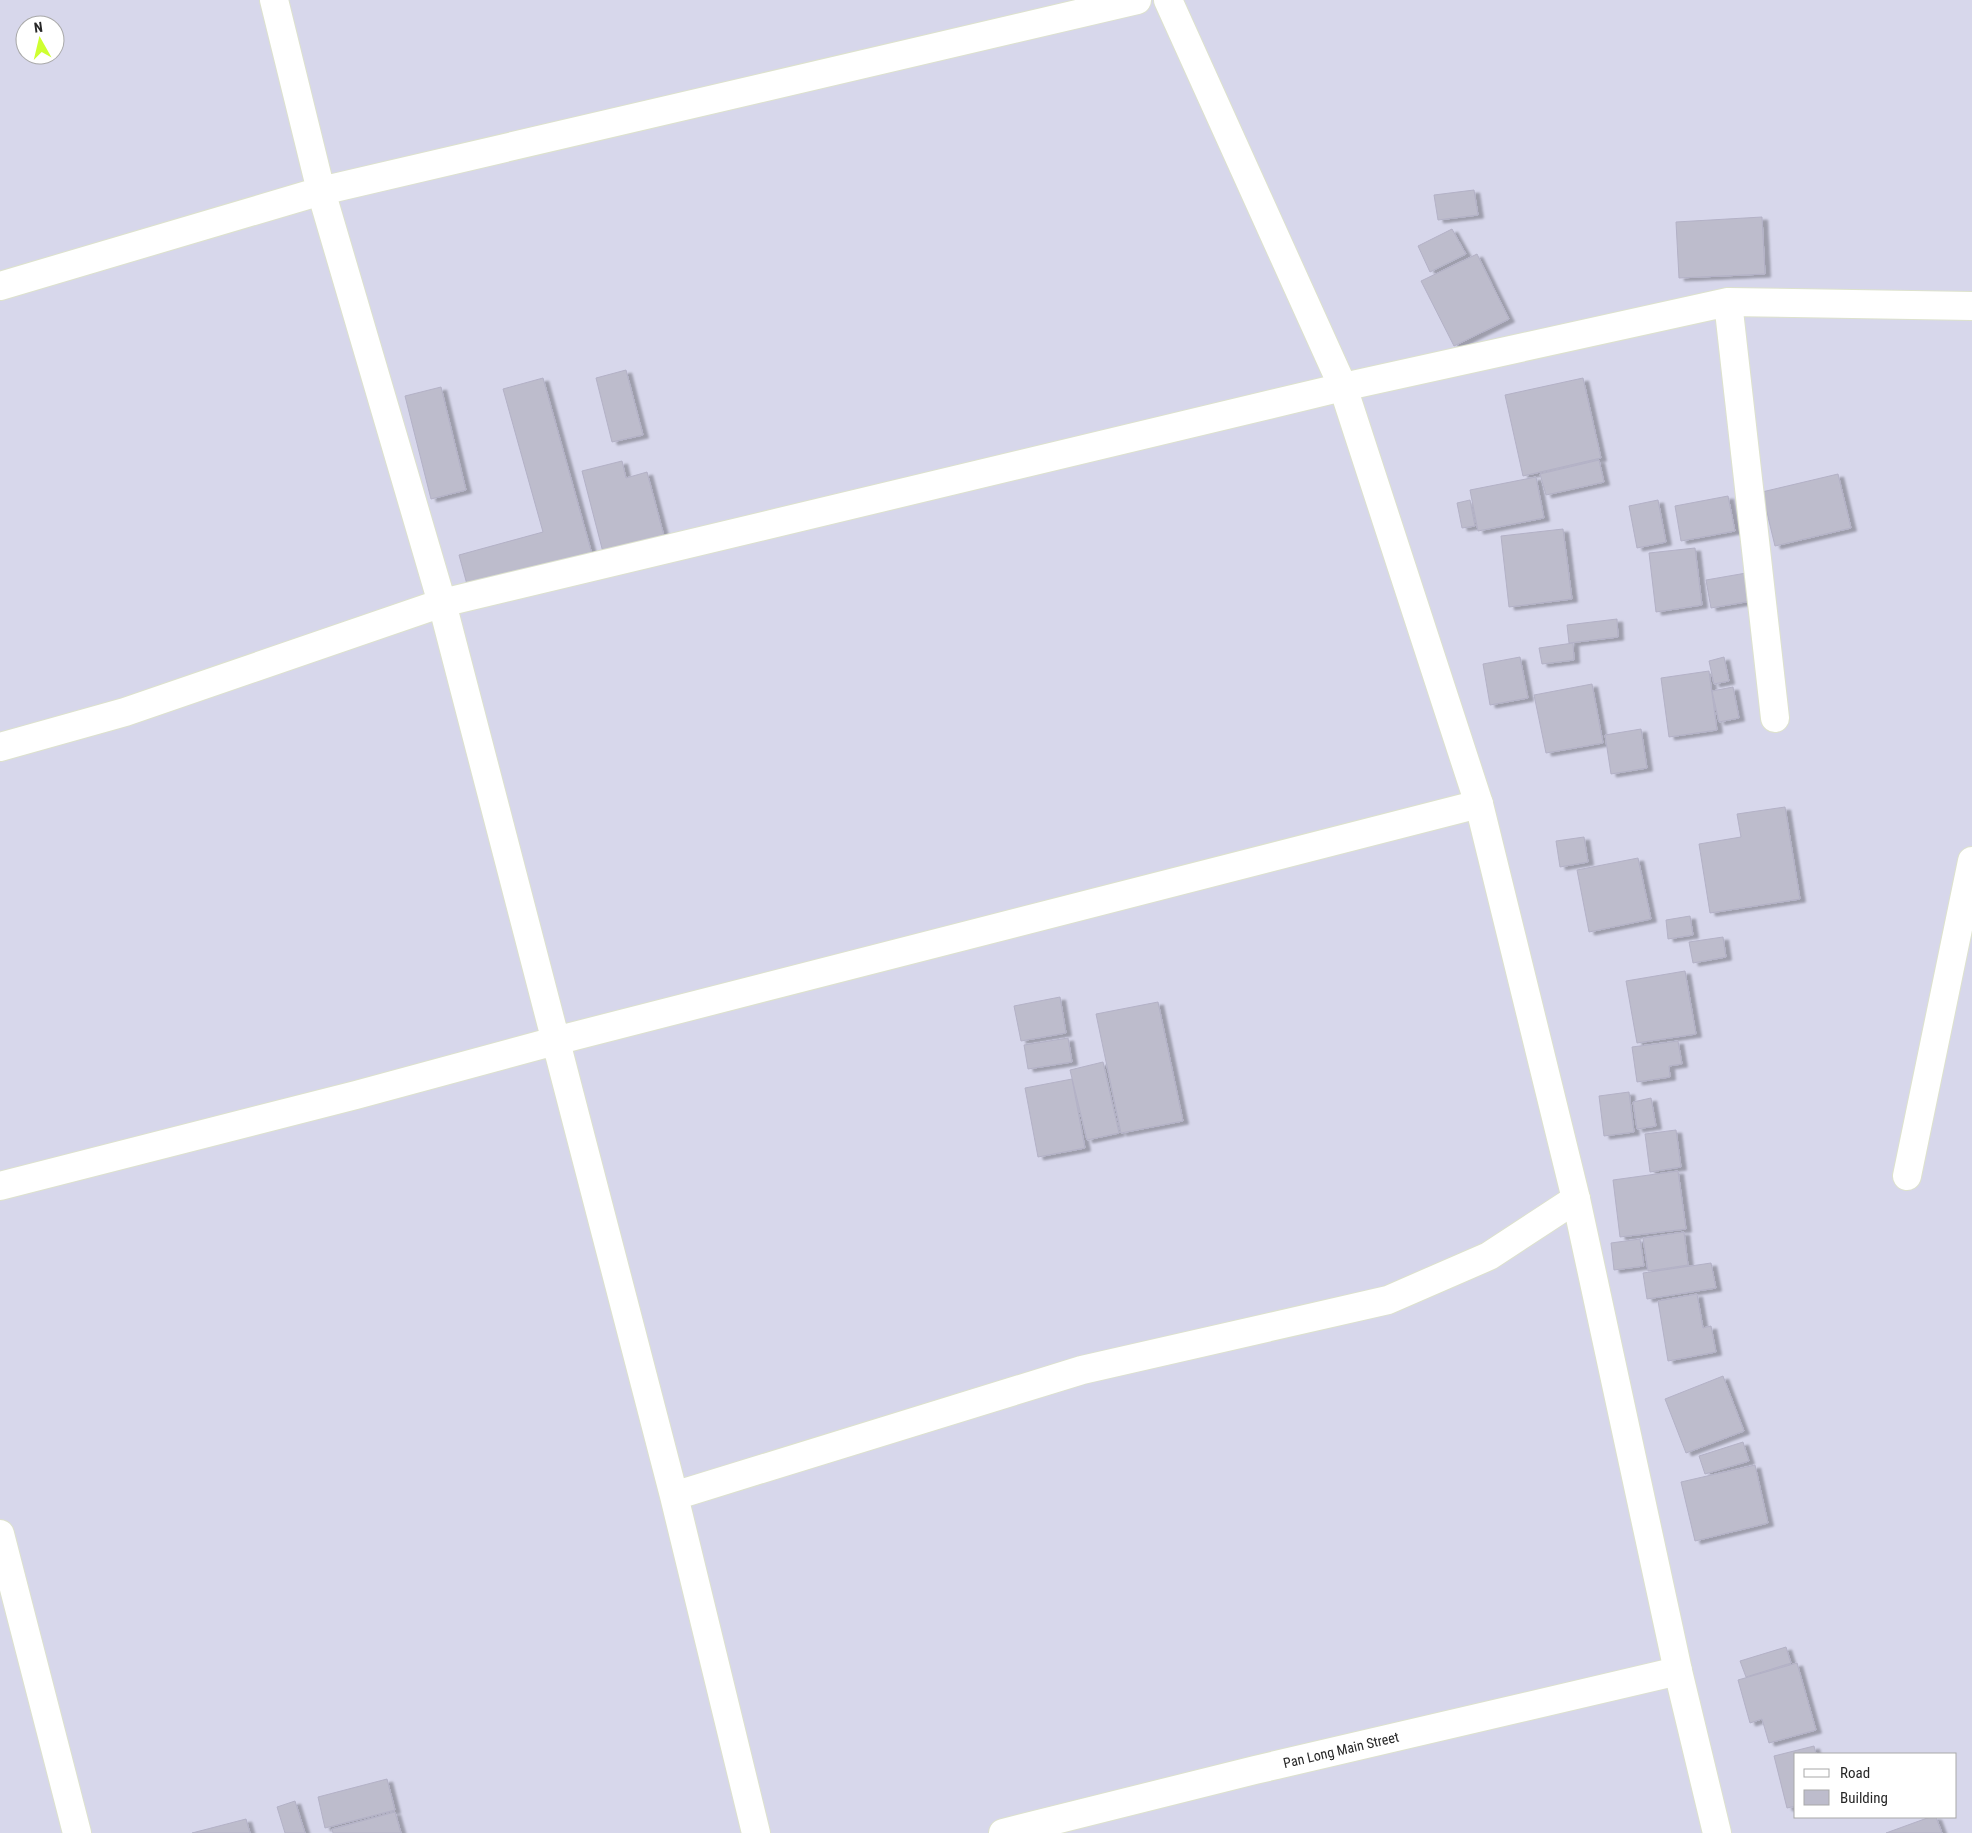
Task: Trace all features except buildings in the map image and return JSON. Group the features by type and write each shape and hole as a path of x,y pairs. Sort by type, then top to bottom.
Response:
{"street":[{"path":"274,0 321,191 442,603 674,1496 756,1833"},
{"path":"0,286 321,191 1137,0"},
{"path":"1168,0 1343,387 1480,804 1576,1199 1678,1671 1717,1833"},
{"path":"1728,302 1775,718"},
{"path":"0,747 125,712 442,603 1343,387 1728,302 1972,306"},
{"path":"0,1186 356,1095 555,1041 1480,804"},
{"path":"1907,1176 1972,861"},
{"path":"674,1496 1082,1370 1388,1300 1489,1256 1576,1199"},
{"path":"0,1534 77,1833"},
{"name":"Pan Long Main Street","path":"1003,1833 1255,1770 1678,1671"}]}
